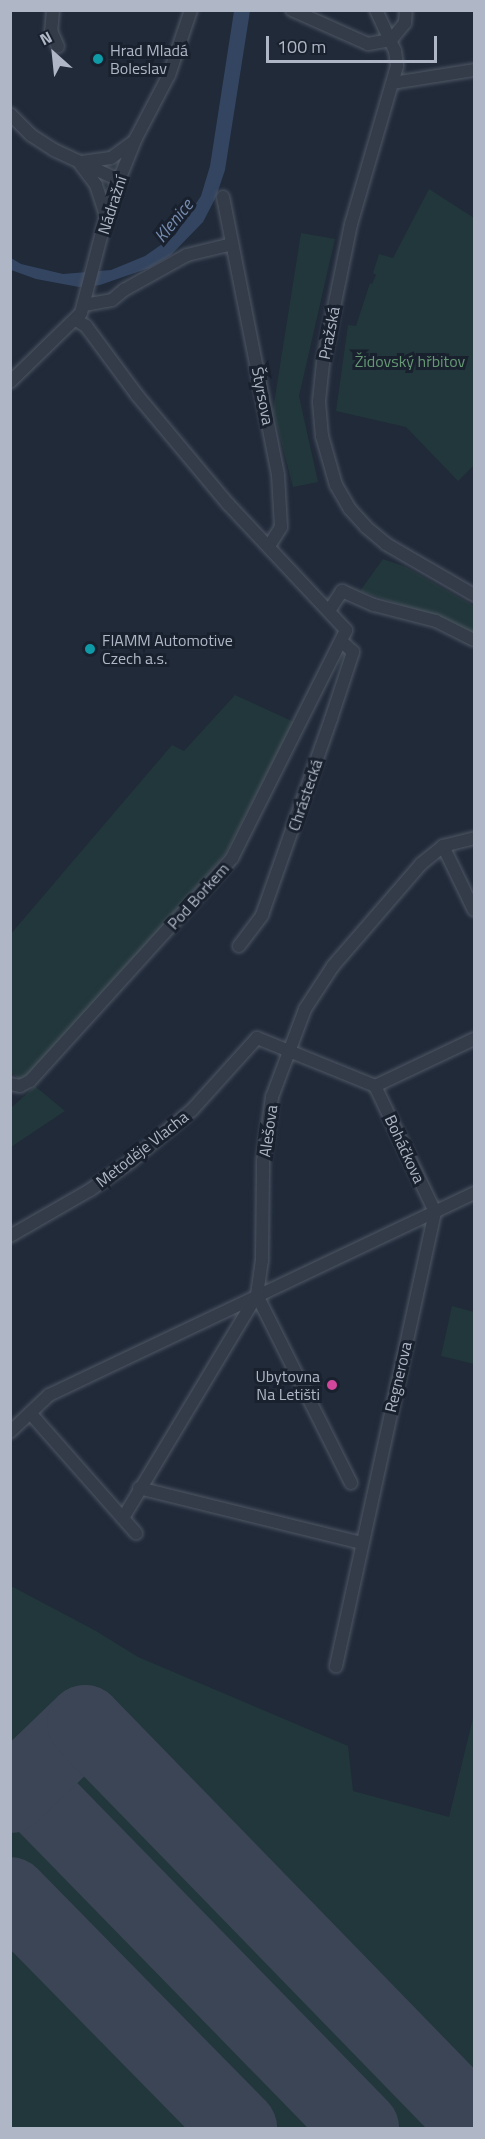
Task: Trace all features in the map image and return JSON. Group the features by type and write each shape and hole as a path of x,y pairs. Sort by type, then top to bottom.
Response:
{"street":[{"path":"53,10 51,31 58,47"},
{"name":"Nádražní","path":"10,382 76,320 84,305 106,217 119,180 136,138 169,75 191,10"},
{"path":"292,10 368,44 391,40 405,23 406,10"},
{"name":"Pražská","path":"376,10 391,40 397,66 351,224 332,317 319,402 322,436 336,485 350,509 366,527 386,544 474,595"},
{"path":"393,83 474,70"},
{"path":"10,114 31,135 54,150 119,180"},
{"path":"77,161 94,162 111,158 121,153 136,138"},
{"path":"77,161 96,185 106,217"},
{"name":"Štyrsova","path":"223,197 278,475 281,526 269,546"},
{"path":"84,305 112,300 124,290 187,255 232,244"},
{"path":"76,320 86,326 137,395 228,504 329,611 344,635"},
{"path":"329,611 342,591 374,605 436,621 474,640"},
{"name":"Chrástecká","path":"239,946 262,915 331,719 353,652 344,635"},
{"name":"Pod Borkem","path":"10,1084 20,1086 30,1081 232,858 344,635"},
{"name":"Alešova","path":"257,1295 262,1261 263,1161 272,1097 305,1009 333,966 421,864 443,846 474,838"},
{"path":"443,846 474,910"},
{"name":"Metoděje Vlacha","path":"10,1236 90,1190 146,1149 192,1110 257,1038 287,1053"},
{"path":"287,1053 375,1086 474,1039"},
{"name":"Boháčkova","path":"375,1086 435,1212"},
{"path":"12,1425 31,1414 49,1395 474,1193"},
{"name":"Regnerova","path":"336,1666 435,1212"},
{"path":"257,1295 351,1483"},
{"path":"123,1518 257,1295"},
{"path":"31,1414 136,1533"},
{"path":"139,1488 362,1543"}],"green space":[{"name":"Židovský hřbitov","path":"429,189 474,218 474,465 458,481 406,427 336,411 348,325 356,326 370,283 372,284 376,275 373,273 379,254 393,258"},
{"path":"301,233 335,239 299,396 318,482 293,487 273,410"},
{"path":"383,559 406,567 474,606 474,635 444,619 360,591"},
{"path":"235,695 294,722 225,854 74,1027 22,1082 11,1072 10,935 172,745 184,751"},
{"path":"35,1086 65,1111 11,1147 11,1108"},
{"path":"452,1306 474,1312 474,1364 441,1356"},
{"path":"11,1586 96,1631 138,1657 348,1746 353,1791 449,1817 474,1714 474,2128 11,2128"}],"water":[{"path":"234,11 250,11 225,170 216,197 203,222 171,255 149,268 100,285 79,287 36,279 11,270 11,258 21,264 63,274 111,270 145,256 175,235 201,196 210,166"}],"runway":[{"path":"10,1795 85,1723 474,2123"},
{"path":"35,1794 361,2128"},
{"path":"10,1895 239,2128"}],"place":[{"name":"Hrad Mladá Boleslav","path":"98,59"},
{"name":"FIAMM Automotive Czech a.s.","path":"90,649"},
{"name":"Ubytovna Na Letišti","path":"332,1385"}],"water label":[{"name":"Klenice","path":"174,221"}]}
